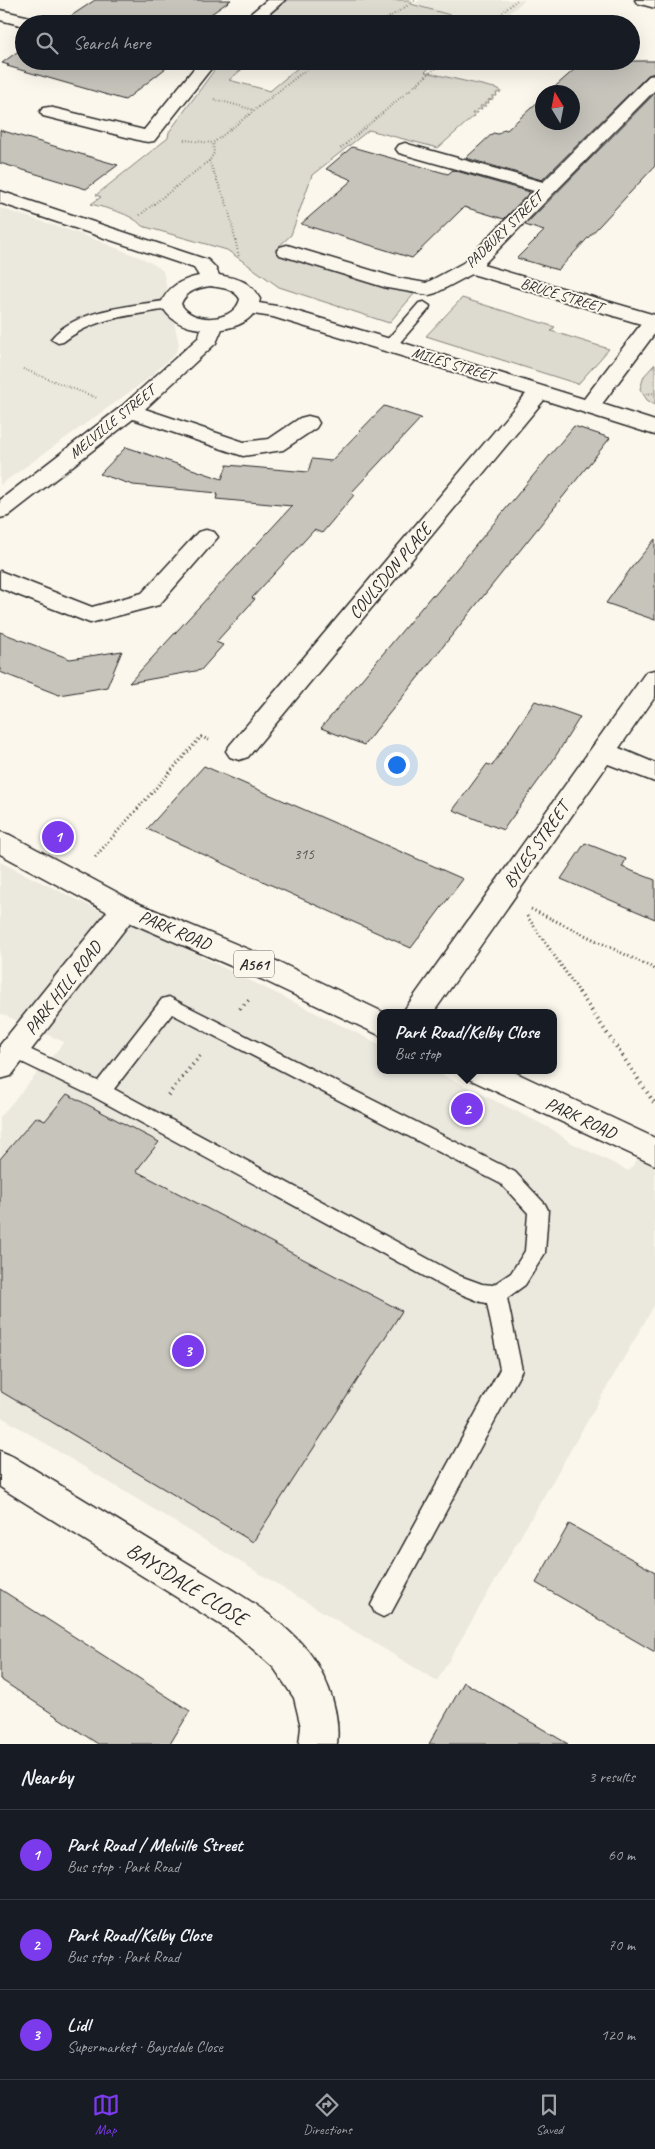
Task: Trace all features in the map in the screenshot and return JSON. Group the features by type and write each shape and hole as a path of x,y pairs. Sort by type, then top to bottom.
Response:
{"main road":[{"path":"247,0 273,3"},
{"path":"643,0 655,2"},
{"path":"258,15 273,3"},
{"path":"0,15 15,19"},
{"path":"49,112 148,137 202,70"},
{"name":"PADBURY STREET","path":"287,250 394,284 429,289 470,267 655,80"},
{"path":"405,148 547,189"},
{"path":"0,197 201,264 208,271 210,280"},
{"name":"BRUCE STREET","path":"470,267 654,322"},
{"path":"210,280 232,283 245,290 251,297 250,308 239,318 214,324 187,320 178,315 171,304 176,293 185,287 210,280"},
{"name":"MILES STREET","path":"250,308 275,311 390,345 655,428"},
{"path":"589,407 654,322"},
{"name":"MELVILLE STREET","path":"0,511 130,411 209,339 214,324"},
{"name":"COULSDON PLACE","path":"239,751 540,391"},
{"path":"130,411 243,449 275,445 308,423"},
{"path":"0,579 90,615 150,599 206,537"},
{"name":"BYLES STREET","path":"420,1009 655,678"},
{"path":"602,752 655,773"},
{"name":"PARK ROAD","path":"0,842 125,909 271,971 377,1022"},
{"name":"PARK HILL ROAD","path":"7,1058 125,909"},
{"name":"PARK ROAD","path":"489,1074 655,1152"},
{"name":"BAYSDALE CLOSE","path":"0,1468 250,1622 287,1656 311,1690 320,1727 318,1744"}],"lane":[{"path":"58,338 70,328 102,315 171,304"},
{"path":"390,345 424,306"},
{"path":"7,1058 100,1091 452,1282 482,1292 496,1294 518,1279 535,1253 538,1210 508,1178 169,1004 100,1091"},
{"path":"383,1605 511,1370 496,1294"}],"path":[{"path":"395,15 416,0"},
{"path":"499,15 517,0"},
{"path":"114,236 209,161 214,153 213,143 305,70"},
{"path":"341,148 433,70"},
{"path":"184,91 254,110"},
{"path":"209,161 223,191 233,222 240,273 232,283"},
{"path":"23,369 130,411"},
{"path":"74,881 201,737 239,751"},
{"path":"501,894 655,969"},
{"path":"501,894 530,919 655,1104"}],"shaded area":[{"path":"288,0 410,0 411,4 450,15 268,15"},
{"path":"420,0 525,0 507,15 452,15 415,4"},
{"path":"214,70 241,70 229,80 270,91 295,70 427,70 425,72 499,89 501,92 496,93 497,96 492,96 493,99 488,100 489,103 484,103 486,106 480,106 482,109 476,110 478,113 472,113 474,116 438,148 369,130 312,175 291,235 275,250 414,294 389,323 279,287 227,250 142,226 126,215 91,204 101,197 96,195 168,138 169,132"},
{"path":"0,208 78,233 144,259 158,267 163,271 179,345 175,354 145,381 0,485"},
{"path":"462,298 555,327 551,331 609,349 578,384 426,336"},
{"path":"655,364 655,405 647,400 640,389 644,376"},
{"path":"0,862 92,907 180,946 377,1043 377,1074 441,1074 552,1129 568,1141 629,1171 655,1134 655,1304 437,1681 0,1416 0,1117 64,1042 0,1013"}],"building":[{"path":"95,0 231,0 210,15 72,15"},
{"path":"15,54 15,68 2,63"},
{"path":"640,61 655,61 655,73 648,75 542,180 466,158 493,133 498,134 504,129 507,130 535,104 535,130 580,130 580,85 557,85 574,70 640,70"},
{"path":"21,70 163,70 125,100"},
{"path":"655,93 655,166 558,270 517,258 544,231 525,225"},
{"path":"0,130 118,165 86,189 0,163"},
{"path":"352,147 448,174 453,170 530,192 504,219 464,207 412,258 301,224 352,180 326,169"},
{"path":"384,406 421,418 351,493 354,495 322,533 314,530 252,598 255,599 216,642 223,645 201,670 129,683 292,506 216,499 218,493 133,485 100,474 126,447 222,479 227,465 308,472 312,459 331,461"},
{"path":"574,426 610,438 364,745 321,728 432,595 434,596"},
{"path":"655,539 655,620 606,603"},
{"path":"0,632 70,659 122,651 107,687 59,695 0,672"},
{"path":"535,701 580,717 552,762 503,830 453,810 487,764 492,766"},
{"path":"204,766 463,879 411,948 147,829"},
{"path":"585,843 626,859 622,867 655,880 655,919 561,879"},
{"path":"67,1094 159,1142 136,1171 402,1311 253,1542 0,1391 0,1159 36,1117 45,1121"},
{"path":"569,1524 655,1572 655,1652 536,1583"},
{"path":"0,1589 190,1711 170,1744 98,1744 0,1679"},
{"path":"464,1682 519,1715 568,1744 429,1744"}],"place":[{"name":"Park Road / Melville Street","path":"58,837"},
{"name":"Park Road/Kelby Close","path":"467,1109"},
{"name":"Lidl","path":"188,1351"}]}
